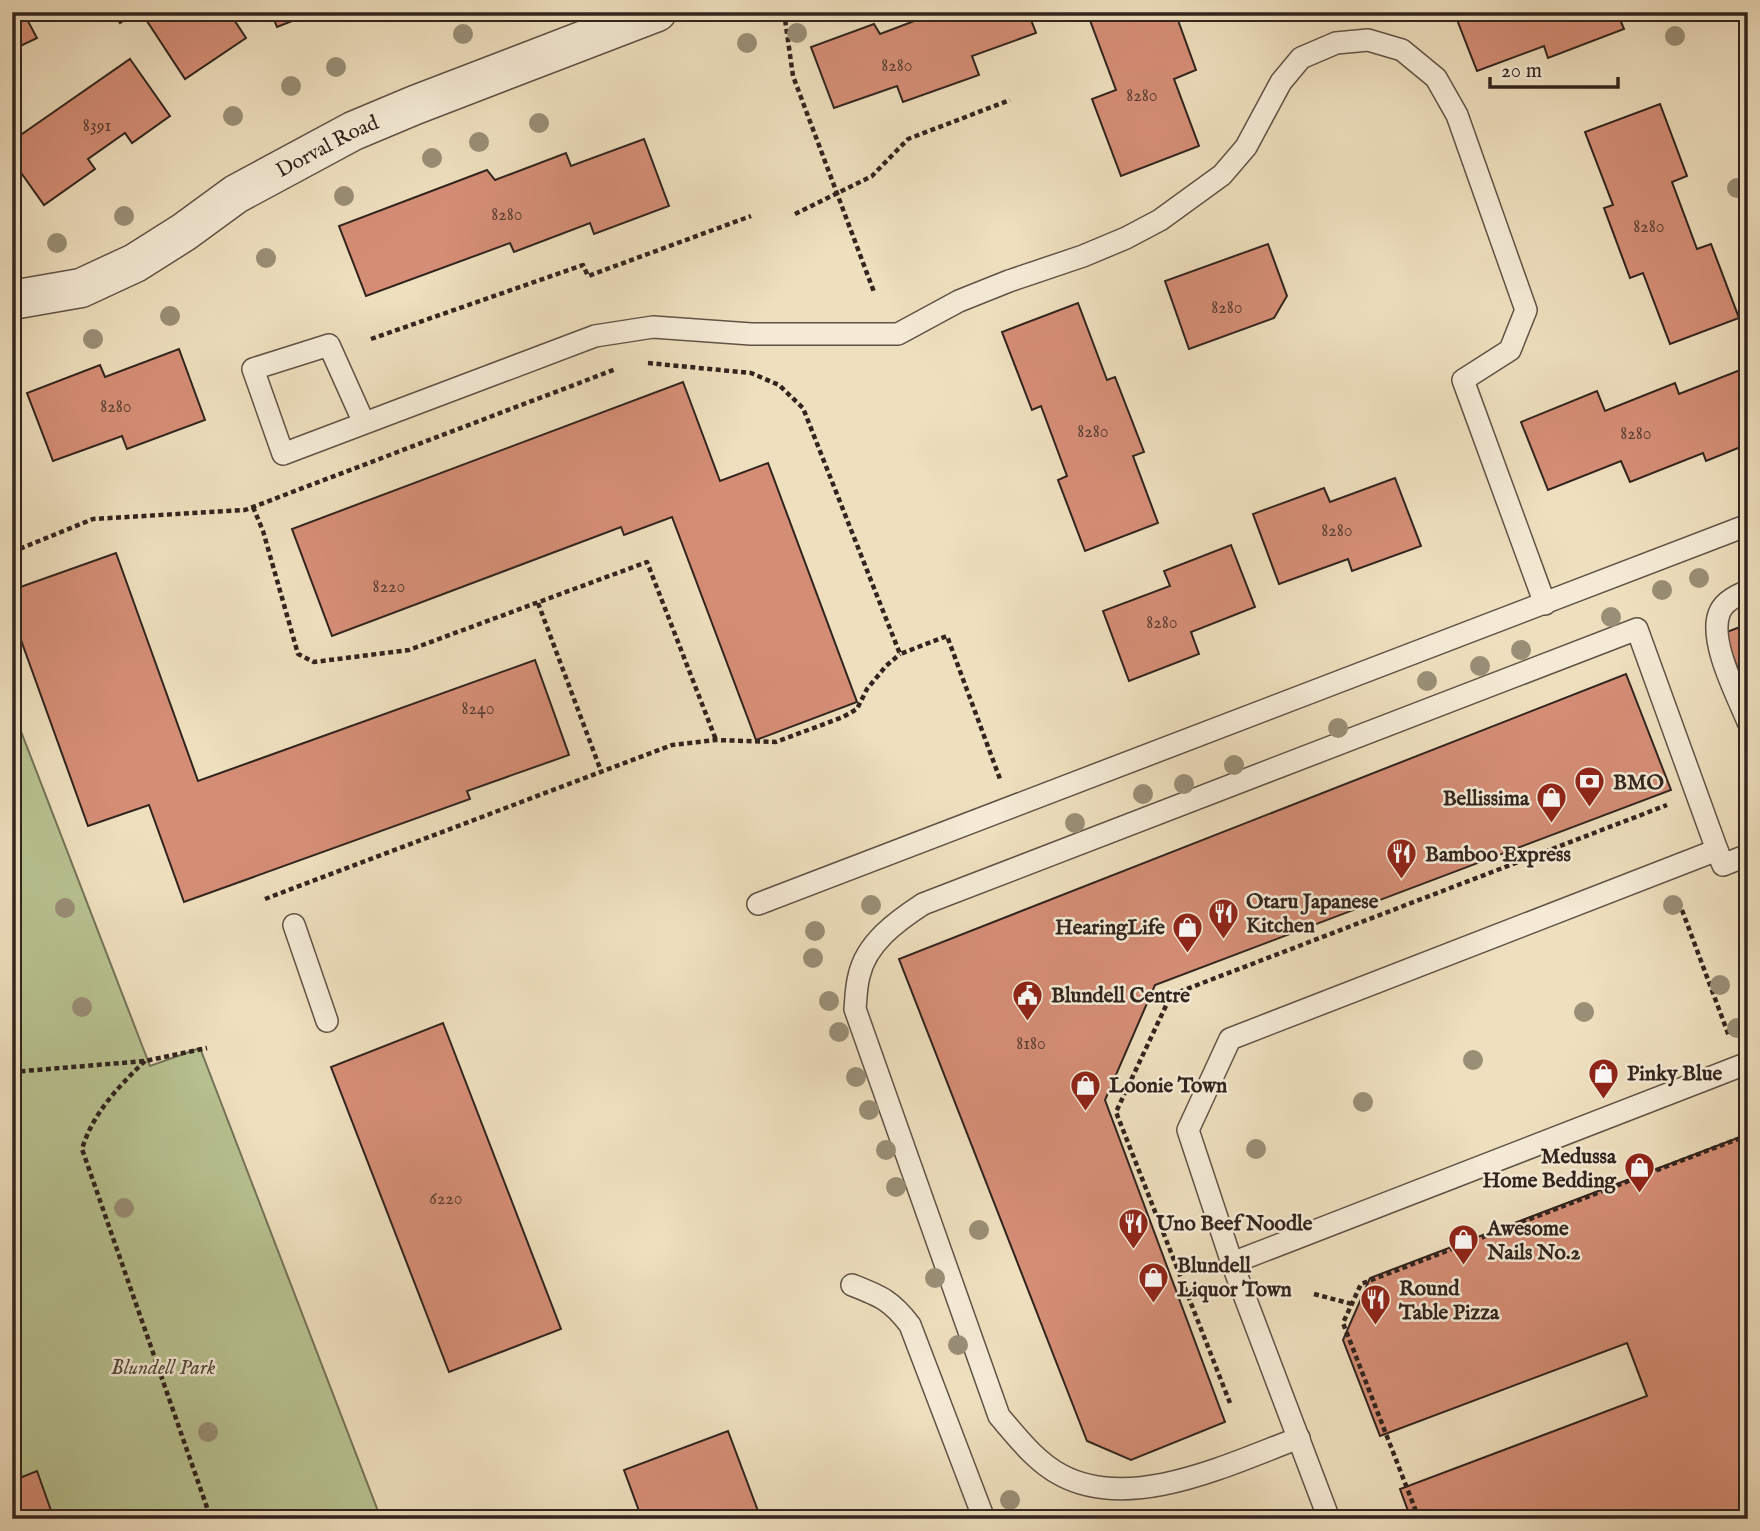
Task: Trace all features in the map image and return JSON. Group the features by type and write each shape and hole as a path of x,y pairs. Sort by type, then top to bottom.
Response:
{"street":[{"name":"Dorval Road","path":"12,300 81,288 135,263 236,194 353,131 657,12"}],"lane":[{"path":"364,423 329,345 253,369 283,454 595,336 653,327 751,334 898,334 960,301 1083,256 1160,220 1222,175 1246,147 1281,82 1301,58 1335,43 1368,40 1402,50 1436,78 1457,115 1526,310 1510,350 1463,380 1545,604"},
{"path":"758,904 1748,525"},
{"path":"1748,591 1734,596 1719,612 1716,638 1748,722"},
{"path":"1299,1438 1181,1480 1138,1490 1103,1489 1062,1476 1027,1448 999,1416 855,1009 859,975 871,950 893,925 923,904 1637,629 1723,865 1748,855"},
{"path":"1329,1519 1232,1263 1188,1130 1230,1039 1717,850"},
{"path":"295,925 327,1021"},
{"path":"1232,1263 1748,1063"},
{"path":"852,1285 876,1294 895,1306 910,1325 984,1519"}],"path":[{"path":"784,12 793,76 874,292"},
{"path":"795,214 872,176 908,139 1010,100"},
{"path":"371,339 583,265 588,276 751,216"},
{"path":"640,362 751,373 779,386 803,408 900,654"},
{"path":"12,552 93,519 245,510 620,368"},
{"path":"253,507 298,654 314,662 409,650 647,562 716,740"},
{"path":"538,603 601,771"},
{"path":"265,899 672,745 716,740 776,742 843,717 857,709 867,689 900,654 947,636 1001,784"},
{"path":"1679,902 1732,1043"},
{"path":"12,1072 145,1061 206,1048"},
{"path":"145,1061 112,1093 87,1133 82,1149 211,1519"},
{"path":"1419,1519 1343,1323 1361,1284 1748,1135"},
{"path":"1314,1294 1352,1304"}],"green space":[{"name":"Blundell Park","path":"12,708 150,1066 200,1048 381,1519 12,1519"}],"building":[{"path":"12,12 23,12 37,38 12,50"},
{"path":"113,12 136,12 120,23"},
{"path":"141,12 229,12 246,38 185,79"},
{"path":"271,12 315,12 277,27"},
{"path":"938,12 1028,12 1036,33 972,56 979,75 903,102 897,86 834,108 811,47 874,24 880,34"},
{"path":"1094,12 1175,12 1196,70 1174,79 1199,146 1121,176 1092,99 1116,90 1088,15"},
{"path":"1454,12 1617,12 1624,29 1548,58 1544,46 1477,71"},
{"path":"130,59 170,116 132,143 125,133 88,159 95,169 44,205 12,160 12,141"},
{"path":"1660,104 1687,176 1672,182 1697,249 1711,244 1739,318 1670,344 1643,273 1630,278 1604,208 1613,205 1585,132"},
{"path":"644,139 669,206 594,234 590,223 514,252 510,243 366,296 339,226 487,170 495,180 566,153 571,166"},
{"path":"1268,244 1287,296 1274,318 1189,349 1165,281"},
{"path":"1078,303 1107,380 1115,377 1144,452 1133,456 1158,523 1085,551 1058,480 1067,476 1041,406 1032,410 1002,332"},
{"path":"179,349 205,420 127,449 122,436 53,461 27,393 100,365 105,377"},
{"path":"1748,367 1748,444 1706,461 1703,453 1630,482 1621,461 1548,490 1521,422 1597,391 1605,411 1675,383 1679,394"},
{"path":"683,382 720,481 768,463 857,702 756,740 672,517 624,535 621,527 332,636 292,529"},
{"path":"1395,478 1421,546 1352,571 1348,559 1279,584 1253,514 1324,488 1330,502"},
{"path":"1231,545 1255,607 1191,632 1199,654 1129,681 1103,611 1170,586 1164,571"},
{"path":"116,553 198,781 535,660 569,755 467,791 470,799 184,902 149,805 88,826 12,615 12,590"},
{"path":"1748,624 1748,695 1724,633"},
{"path":"1626,674 1671,790 1155,985 1105,1100 1225,1422 1131,1460 1087,1441 899,959"},
{"path":"443,1023 561,1329 449,1372 331,1067"},
{"path":"1748,1134 1748,1519 1411,1519 1400,1489 1647,1396 1627,1343 1380,1436 1343,1340 1370,1278"},
{"path":"728,1431 761,1519 642,1519 624,1470"},
{"path":"37,1471 54,1519 12,1519 12,1481"}],"place":[{"name":"BMO","path":"1590,809"},
{"name":"Bellissima","path":"1552,825"},
{"name":"Bamboo Express","path":"1402,881"},
{"name":"Otaru Japanese Kitchen","path":"1223,940"},
{"name":"HearingLife","path":"1188,954"},
{"name":"Blundell Centre","path":"1028,1022"},
{"name":"Pinky Blue","path":"1604,1100"},
{"name":"Loonie Town","path":"1086,1112"},
{"name":"Medussa Home Bedding","path":"1639,1195"},
{"name":"Uno Beef Noodle","path":"1133,1250"},
{"name":"Awesome Nails No.2","path":"1464,1267"},
{"name":"Blundell Liquor Town","path":"1154,1304"},
{"name":"Round Table Pizza","path":"1376,1327"}]}
